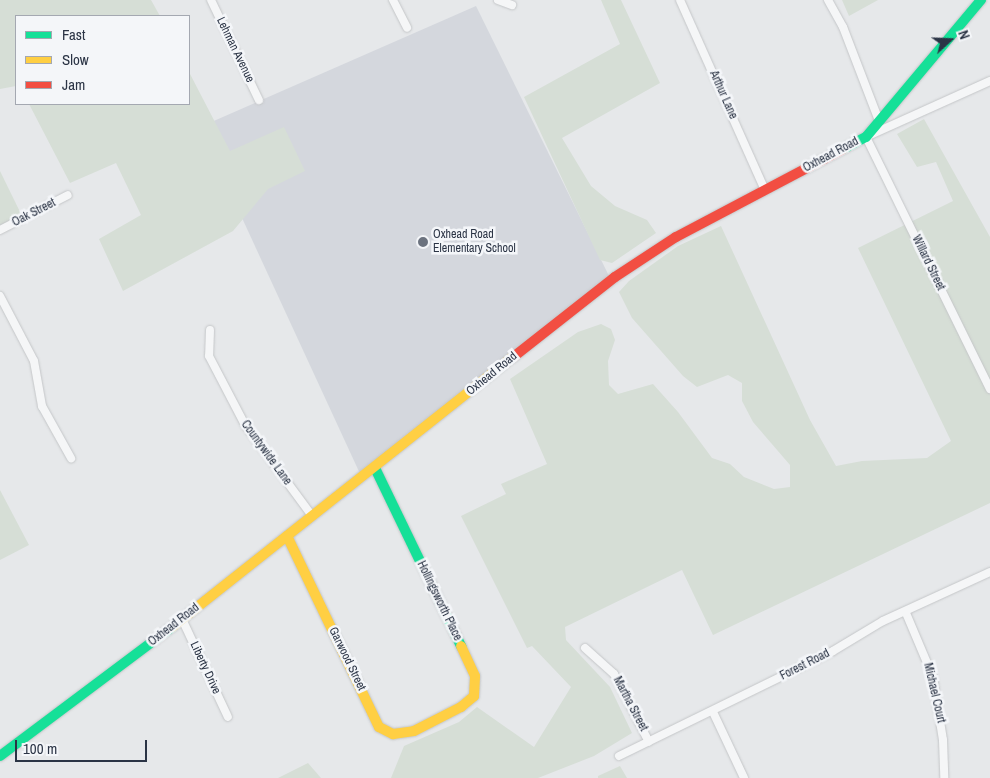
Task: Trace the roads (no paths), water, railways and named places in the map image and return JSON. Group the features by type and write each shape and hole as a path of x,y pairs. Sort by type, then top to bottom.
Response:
{"street":[{"name":"Lehman Avenue","path":"211,0 259,100"},
{"path":"393,0 407,28"},
{"path":"498,0 512,6"},
{"name":"Arthur Lane","path":"680,0 766,190"},
{"path":"828,0 842,27 879,121"},
{"name":"Oxhead Road","path":"1,756 182,619 615,277 676,237 866,136 981,0"},
{"path":"866,136 990,81"},
{"name":"Willard Street","path":"866,136 990,389"},
{"name":"Oak Street","path":"0,230 68,195"},
{"path":"0,296 34,361 42,406 70,458"},
{"name":"Countywide Lane","path":"210,330 209,356 245,426 312,516"},
{"name":"Hollingsworth Place","path":"375,468 475,676 474,696 436,720"},
{"name":"Garwood Street","path":"288,536 379,727 393,734 414,731 436,720"},
{"name":"Forest Road","path":"619,756 713,712 832,652 869,628 906,613 990,572"},
{"name":"Michael Court","path":"906,613 933,677 943,733 944,778"},
{"name":"Liberty Drive","path":"182,619 228,717"},
{"name":"Martha Street","path":"585,648 614,674 649,742"},
{"path":"713,712 744,778"}],"place":[{"name":"Oxhead Road Elementary School","path":"423,242"}]}
